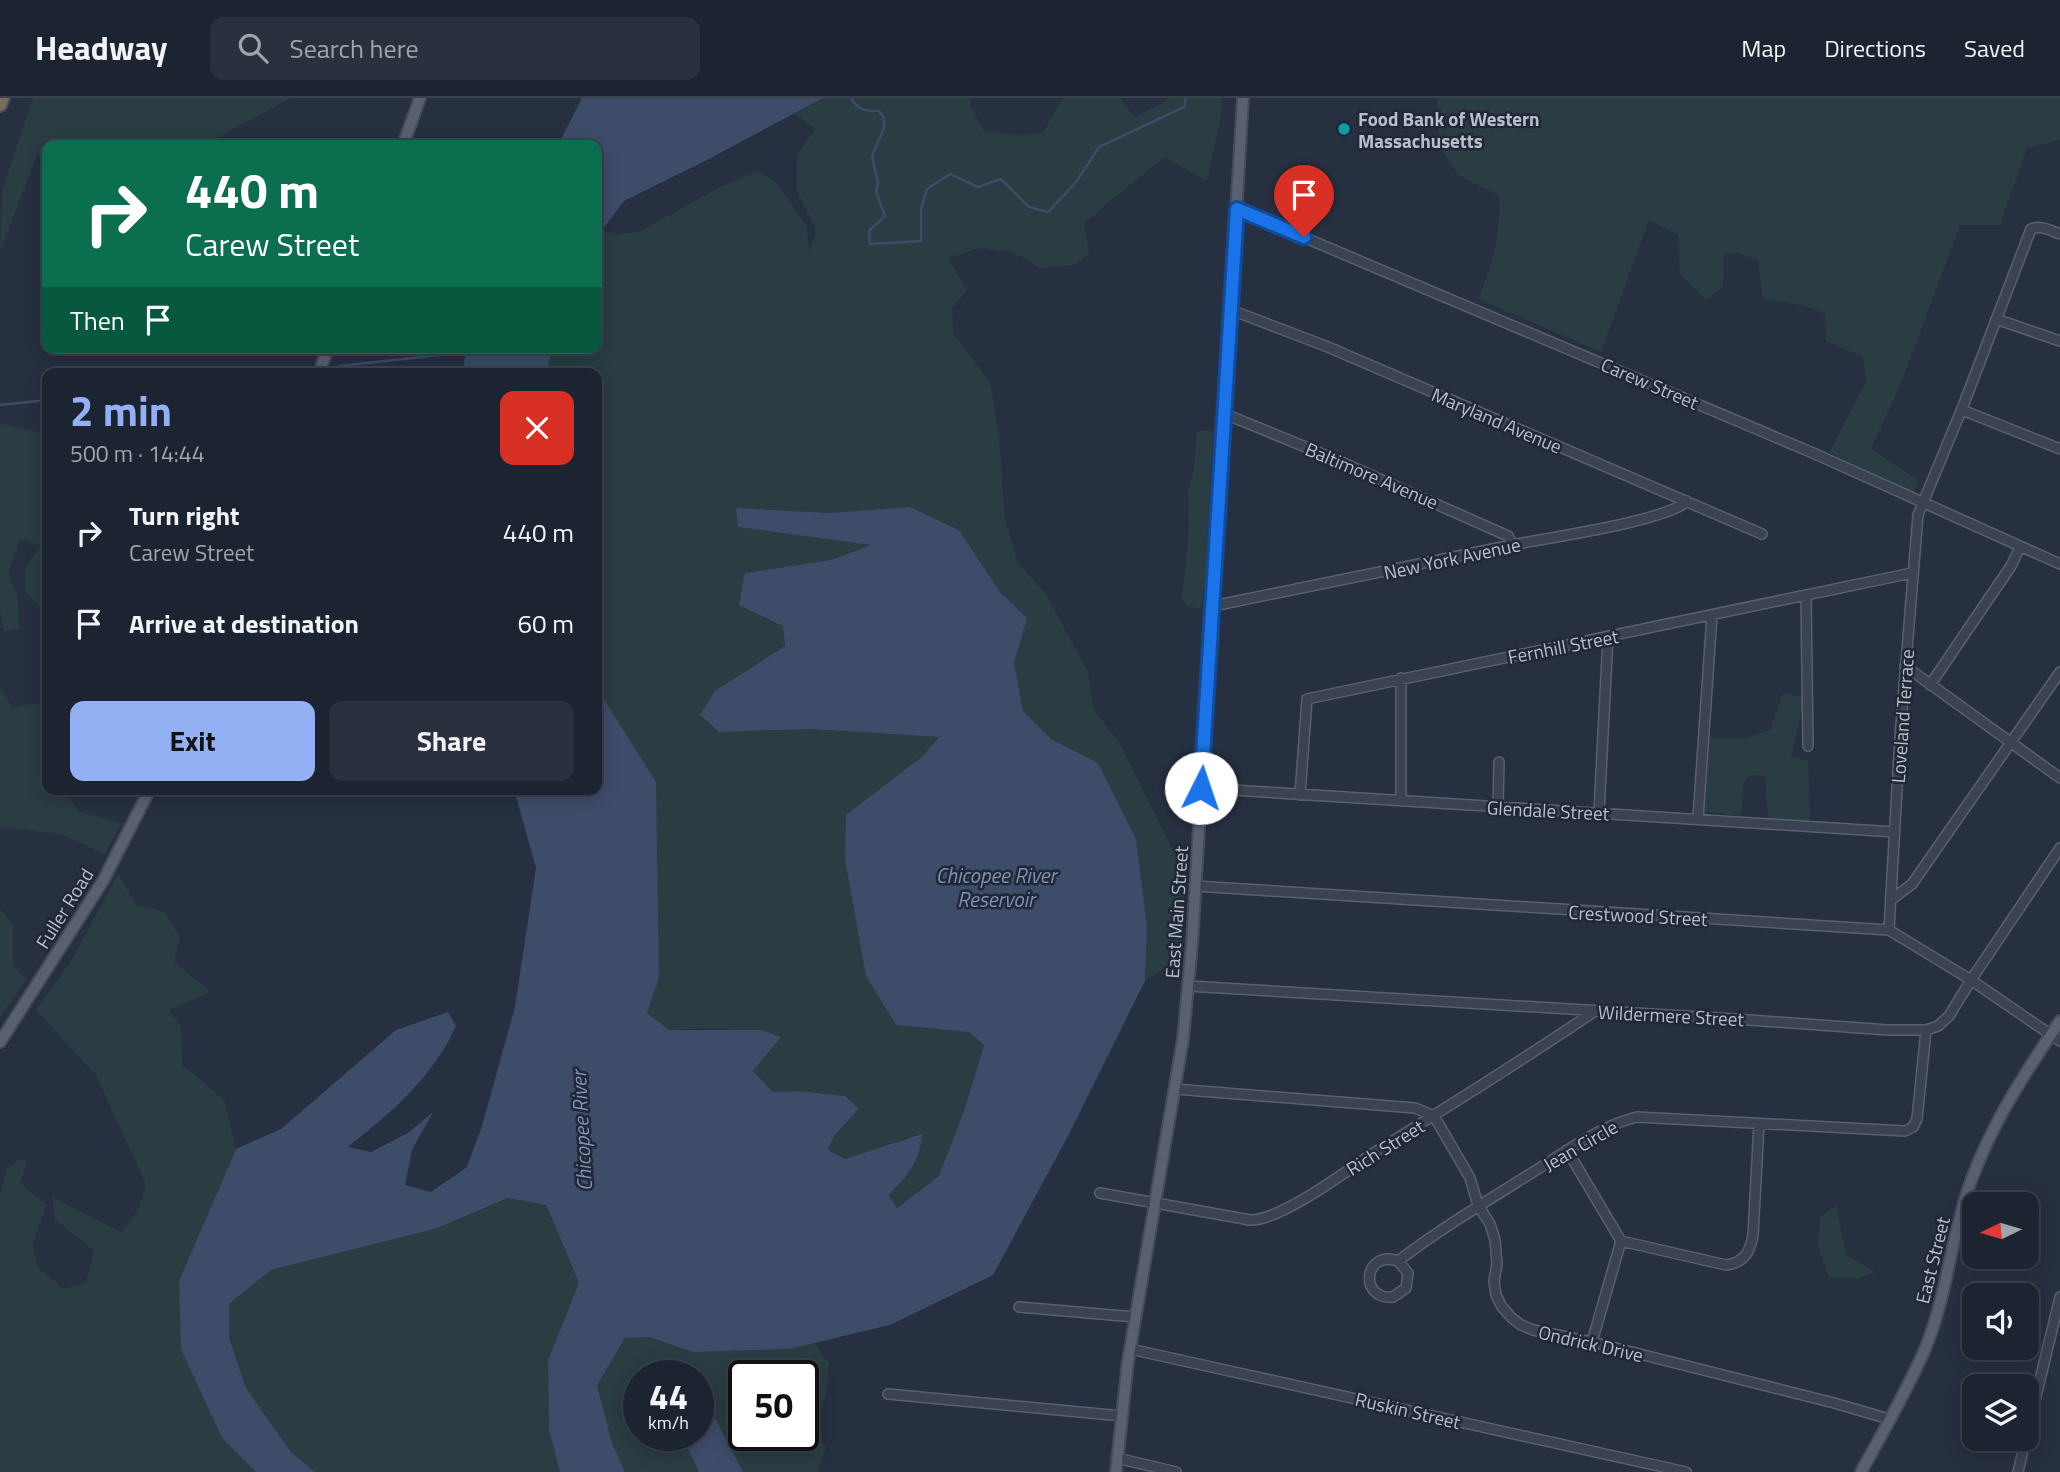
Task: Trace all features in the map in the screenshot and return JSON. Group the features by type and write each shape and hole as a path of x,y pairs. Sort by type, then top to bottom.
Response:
{"highway":[{"path":"0,105 3,98"}],"main road":[{"path":"405,140 420,98"},
{"name":"East Main Street","path":"1116,1472 1130,1349 1183,1039 1188,986 1243,98"},
{"name":"Fuller Road","path":"0,1042 103,881 147,795"},
{"name":"East Street","path":"1862,1472 1925,1350 1933,1328 1965,1198 1982,1154 2018,1083 2056,1037 2060,1021"}],"street":[{"name":"Carew Street","path":"1237,209 1567,348 2060,564"},
{"name":"Loveland Terrace","path":"1889,930 1905,666 1918,515 1962,410 2031,229 2036,227 2060,234"},
{"name":"Maryland Avenue","path":"1231,310 1328,347 1762,534"},
{"path":"1996,319 2060,341"},
{"path":"1962,410 2060,449"},
{"name":"Baltimore Avenue","path":"1225,414 1444,506 1508,536 1513,545"},
{"name":"New York Avenue","path":"1213,606 1665,513 1680,508 1687,502"},
{"path":"1930,685 1990,593 2011,566 2020,547"},
{"name":"Fernhill Street","path":"1300,794 1307,699 1912,573"},
{"path":"1805,596 1808,746"},
{"path":"1698,819 1712,615"},
{"path":"1599,813 1608,637"},
{"path":"1905,666 2060,778"},
{"path":"1891,900 1912,884 2060,672"},
{"path":"1401,678 1401,801"},
{"path":"1498,807 1499,762"},
{"name":"Glendale Street","path":"1201,788 1895,832"},
{"path":"1926,1030 1938,1026 1949,1016 2060,848"},
{"name":"Crestwood Street","path":"1195,886 1889,930 1971,980 2056,1037"},
{"name":"Wildermere Street","path":"1188,986 1888,1030 1926,1030"},
{"name":"Rich Street","path":"1100,1193 1250,1220 1264,1219 1316,1190 1434,1116 1597,1010"},
{"name":"Jean Circle","path":"1398,1261 1478,1205 1591,1135 1618,1122 1637,1117 1905,1131 1913,1127 1917,1119 1926,1030"},
{"path":"1175,1089 1394,1105 1415,1108 1434,1116"},
{"name":"Ondrick Drive","path":"1434,1116 1470,1178 1478,1205 1490,1224 1497,1259 1494,1288 1502,1307 1511,1318 1534,1330 1592,1342 1889,1419"},
{"path":"1567,1150 1621,1241 1726,1265 1735,1264 1745,1257 1751,1247 1759,1124"},
{"path":"1592,1342 1621,1241"},
{"name":"Jean Circle","path":"1390,1258 1398,1261 1408,1273 1406,1288 1393,1297 1378,1295 1370,1285 1372,1268 1381,1260 1390,1258"},
{"path":"2039,1384 2060,1297"},
{"path":"1019,1307 1135,1317"},
{"name":"Ruskin Street","path":"1130,1349 1686,1472"},
{"path":"888,1394 1122,1416"},
{"path":"2018,1472 2023,1451"},
{"path":"1117,1458 1176,1472"}],"green space":[{"path":"33,98 291,98 213,140 42,140 42,155 37,155 0,251 2,191"},
{"path":"823,98 971,98 970,105 984,131 1018,135 1043,133 1065,98 1120,98 1134,117 1168,98 1222,98 1221,116 1207,181 1164,157 1084,223 1089,253 1075,265 1040,268 1013,252 978,248 948,258 967,290 952,308 953,332 990,383 999,435 1005,520 1018,563 1046,594 1088,672 1094,711 1119,742 1185,875 1183,956 1145,981 1147,927 1098,764 1051,739 1023,712 1014,663 1027,618 1000,592 959,530 910,507 830,513 736,508 738,527 872,545 831,560 745,573 783,626 785,646 716,691 701,715 719,732 812,729 939,737 845,860 866,976 896,1025 970,1032 984,1045 964,1111 939,1176 897,1208 889,1195 904,1179 908,1137 882,1149 845,1159 828,1150 834,1136 859,1110 845,1096 799,1091 773,1092 753,1071 780,1038 720,1028 669,1030 647,1013 659,978 602,707 602,368 548,368 551,354 602,354 602,231 620,234 639,232 720,187 758,171 776,182 807,227 809,251 817,231 797,191 797,155 815,129 794,114"},
{"path":"1437,98 2060,98 2060,140 2027,148 2000,225 1960,225 1904,376 1871,449 1918,480 1914,493 1829,453 1866,382 1863,357 1826,341 1825,314 1805,306 1763,298 1758,261 1739,253 1724,254 1723,287 1707,300 1680,274 1678,235 1649,220 1601,352 1478,299 1495,249 1499,195 1459,176 1440,148"},
{"path":"0,424 42,433 42,610 25,592 25,568 41,545 20,539 8,573 18,598 19,629 4,631 0,611"},
{"path":"1213,430 1205,584 1201,609 1187,606 1182,599 1189,530 1188,493 1194,470 1197,431"},
{"path":"0,687 12,707 42,704 42,795 68,795 78,811 121,824 105,854 61,834 0,827"},
{"path":"1783,693 1805,697 1791,757 1808,760 1810,824 1768,820 1765,776 1751,775 1744,781 1741,815 1704,812 1709,738 1746,738 1770,730"},
{"path":"118,874 136,905 164,911 180,937 174,962 211,992 169,1010 181,1027 182,1064 224,1100 236,1149 179,1281 222,1438 256,1472 0,1472 0,1193 7,1168 21,1159 27,1162 20,1183 46,1205 32,1246 38,1267 63,1289 86,1283 94,1250 55,1220 52,1197 121,1232 137,1210 146,1184 96,1075 36,1010 72,960"},
{"path":"0,909 13,925 13,966 27,979 0,1017"},
{"path":"508,1198 545,1205 579,1283 548,1360 549,1430 560,1472 315,1472 291,1452 246,1388 229,1338 229,1304 271,1270 435,1229"},
{"path":"1836,1206 1846,1255 1876,1272 1858,1278 1829,1278 1818,1246 1820,1216"},
{"path":"648,1337 693,1352 789,1349 815,1343 829,1363 826,1397 819,1408 819,1360 728,1360 728,1441 717,1419 714,1419 714,1360 623,1360 623,1451 689,1451 699,1472 625,1472 612,1443 597,1385 625,1338"},
{"path":"819,1438 826,1447 817,1472 743,1472 733,1451 819,1451"}],"water":[{"path":"582,98 823,98 624,201 602,230 602,140 561,140"},
{"path":"465,354 551,354 548,368 464,368"},
{"name":"Chicopee River Reservoir","path":"910,507 959,530 1000,592 1027,618 1014,663 1023,711 1051,739 1098,763 1136,839 1147,927 1145,981 1068,1136 993,1275 890,1325 789,1349 693,1352 649,1337 625,1338 597,1385 612,1443 625,1472 560,1472 549,1430 548,1360 579,1283 546,1205 508,1198 435,1229 271,1270 229,1304 229,1338 246,1388 291,1452 315,1472 256,1472 222,1438 181,1349 179,1281 236,1149 281,1129 396,1030 448,1012 456,1026 428,1072 396,1106 348,1147 371,1152 408,1133 433,1112 412,1150 405,1185 431,1192 467,1167 482,1126 515,1007 536,868 516,795 602,795 602,696 656,782 659,978 647,1013 669,1030 761,1030 781,1037 753,1071 773,1092 799,1091 845,1096 859,1109 834,1136 828,1150 845,1159 922,1134 919,1153 912,1168 889,1195 897,1208 939,1176 964,1111 984,1045 969,1032 896,1025 866,976 845,860 846,815 923,756 939,737 812,729 719,732 700,715 715,691 785,646 783,626 739,605 745,573 831,560 871,545 738,527 736,508 830,513"},
{"path":"716,1419 728,1443 728,1451 732,1451 743,1472 699,1472 689,1451 714,1451"}],"waterway":[{"path":"851,98 860,108 879,111 884,118 884,128 872,156 878,183 876,192 885,216 869,231 870,244 921,241 921,209 927,189 950,174 978,187 1001,179 1029,207 1048,212 1076,182 1099,147 1184,107 1186,98"},
{"path":"339,366 450,354"},
{"path":"0,405 42,401"}],"place":[{"name":"Food Bank of Western Massachusetts","path":"1344,129"}],"route":[{"path":"1201,788 1237,209 1304,237"}],"water label":[{"name":"Chicopee River","path":"581,1131"}]}
